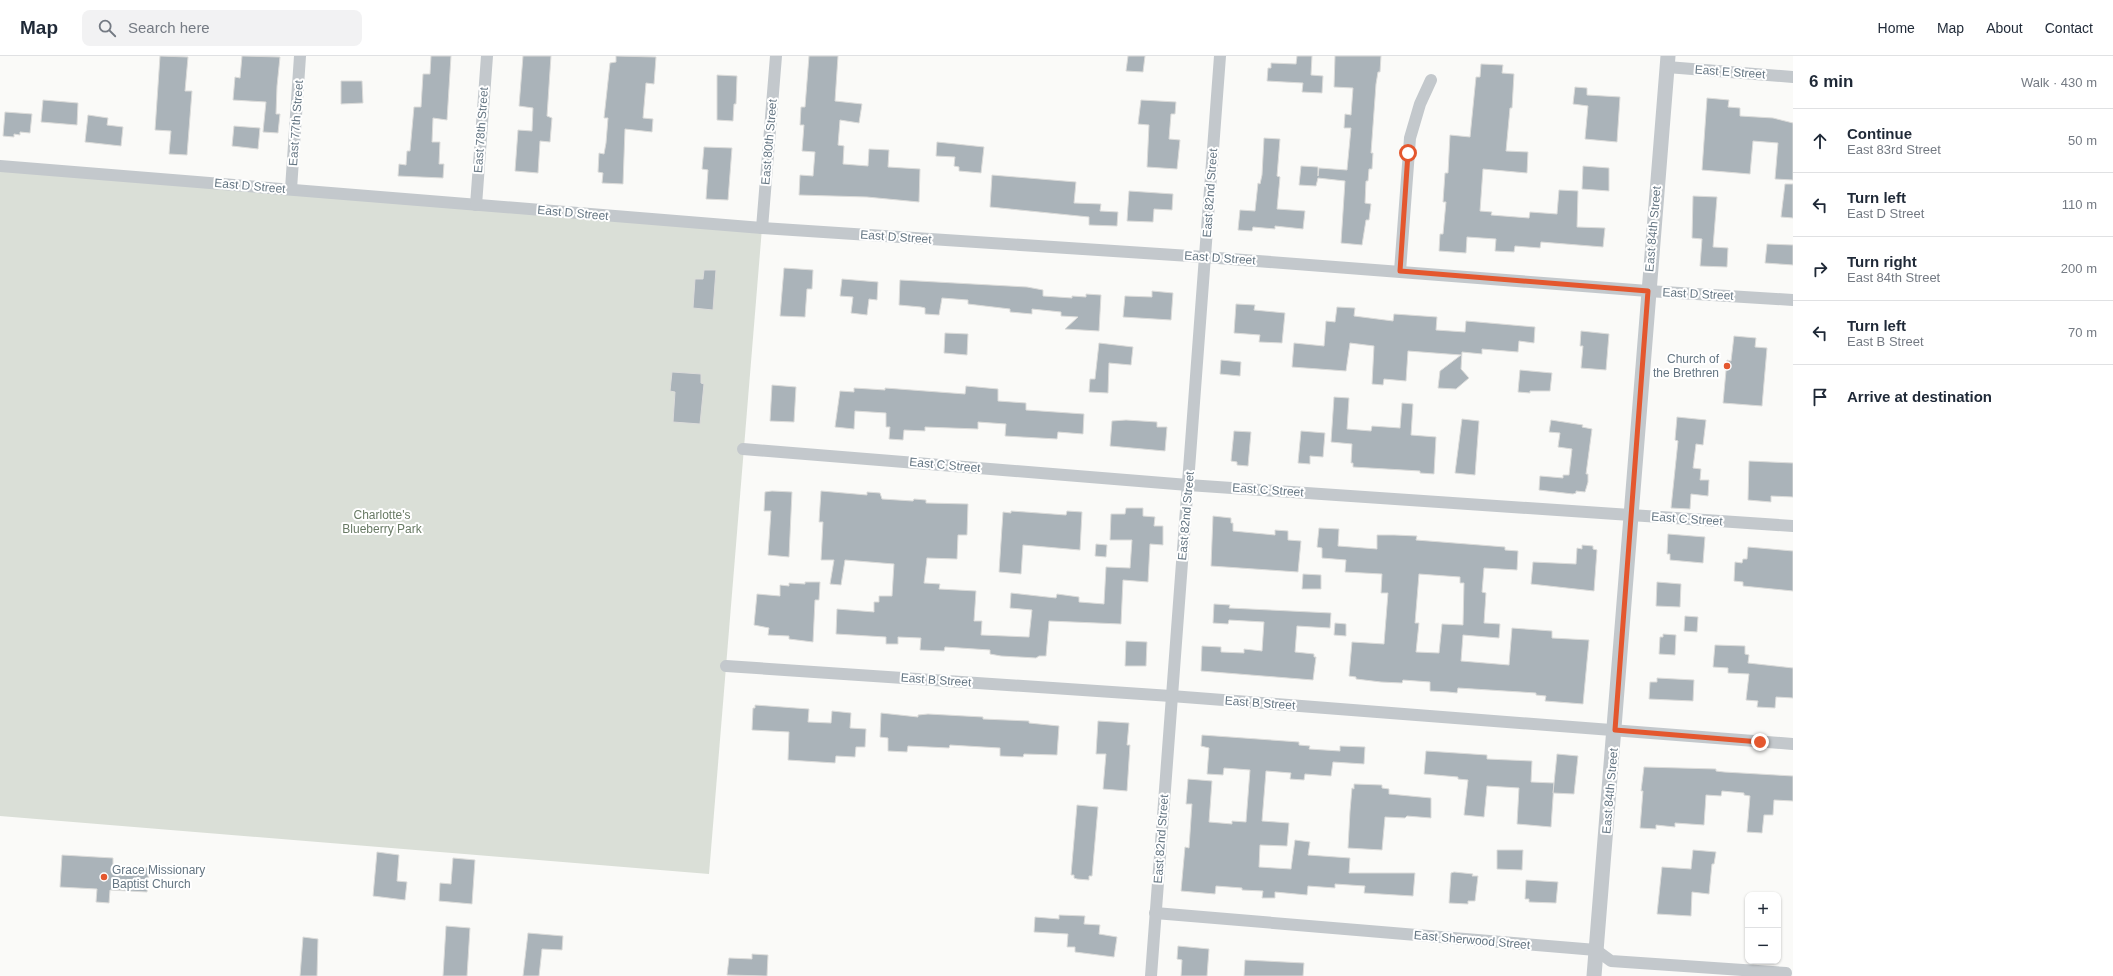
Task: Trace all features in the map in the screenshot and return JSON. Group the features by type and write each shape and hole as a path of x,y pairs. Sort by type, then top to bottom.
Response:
{"street":[{"name":"East 77th Street","path":"291,190 300,56"},
{"name":"East 78th Street","path":"476,205 487,56"},
{"name":"East 80th Street","path":"762,228 776,56"},
{"name":"East 82nd Street","path":"1150,976 1220,56"},
{"name":"East E Street","path":"1668,62 1793,77"},
{"name":"East 84th Street","path":"1594,976 1615,730 1648,291 1668,62"},
{"path":"1400,271 1410,138 1420,104 1431,80"},
{"name":"East D Street","path":"0,166 762,228 1205,257 1648,291 1793,300"},
{"name":"East C Street","path":"743,449 1188,485 1793,526"},
{"name":"East B Street","path":"726,666 1171,696 1793,744"},
{"name":"East Sherwood Street","path":"1155,913 1596,950 1611,961 1786,972"}],"green space":[{"name":"Charlotte's Blueberry Park","path":"0,166 762,228 709,874 0,816"}],"building":[{"path":"160,56 188,57 185,91 192,91 187,155 169,154 171,131 155,130"},
{"path":"242,56 280,57 276,114 280,114 278,133 263,132 266,102 233,100 235,77 240,78"},
{"path":"431,56 451,56 447,120 433,118 432,142 440,142 439,164 444,164 443,178 398,176 399,164 406,165 407,151 410,151 414,107 421,107 423,74 430,74"},
{"path":"523,56 551,56 547,116 552,118 550,142 540,141 538,173 515,171 518,130 532,131 533,108 519,106"},
{"path":"616,56 656,57 654,84 646,83 643,118 653,119 652,132 625,129 623,184 602,183 603,173 598,172 599,153 604,154 606,143 608,118 604,118 610,63 616,62"},
{"path":"809,56 838,56 835,101 862,104 859,123 840,120 838,145 844,146 843,164 868,166 869,149 889,150 888,167 920,169 919,202 867,197 799,195 800,175 813,176 815,152 802,151 804,125 800,125 801,107 805,107"},
{"path":"1128,56 1145,56 1143,72 1126,71"},
{"path":"1297,56 1312,56 1311,75 1323,76 1322,93 1302,92 1303,83 1267,81 1268,68 1271,68 1271,63 1296,64"},
{"path":"1335,56 1381,56 1380,72 1378,72 1376,84 1371,153 1373,153 1372,169 1369,169 1368,181 1366,181 1365,203 1371,204 1369,220 1366,220 1362,245 1341,243 1345,181 1318,178 1316,186 1299,185 1301,166 1318,167 1318,176 1319,168 1347,170 1351,128 1344,128 1345,114 1351,115 1353,88 1334,87"},
{"path":"1481,64 1503,65 1502,73 1514,74 1512,108 1510,108 1506,151 1528,152 1527,173 1483,169 1480,211 1492,212 1491,215 1529,218 1530,212 1557,214 1559,190 1578,191 1577,227 1605,228 1603,247 1541,242 1540,248 1515,246 1514,252 1495,251 1496,239 1467,237 1466,253 1439,251 1440,234 1443,234 1446,202 1443,202 1445,173 1448,173 1450,135 1470,137 1476,77 1480,77"},
{"path":"717,75 737,76 736,104 734,104 733,121 717,120"},
{"path":"341,81 362,81 363,103 341,104"},
{"path":"1575,87 1587,88 1587,95 1620,97 1617,142 1585,139 1588,106 1573,104"},
{"path":"1707,98 1729,100 1728,107 1740,108 1740,116 1773,118 1793,123 1793,180 1775,179 1778,143 1753,141 1750,174 1702,170"},
{"path":"43,100 78,103 77,125 41,122"},
{"path":"1141,100 1176,102 1175,114 1171,114 1169,139 1180,140 1177,169 1147,167 1149,125 1138,124"},
{"path":"5,112 32,114 30,133 20,132 20,135 14,134 14,137 3,136"},
{"path":"88,115 108,118 107,125 123,127 121,146 85,142"},
{"path":"234,126 260,128 258,149 232,146"},
{"path":"1264,138 1280,139 1277,176 1280,177 1277,209 1305,211 1303,229 1275,226 1275,229 1253,227 1252,231 1238,230 1240,210 1255,211 1258,183 1260,184 1262,175"},
{"path":"937,142 984,147 981,173 959,171 959,167 954,166 955,157 936,156"},
{"path":"704,147 732,148 728,200 706,199 708,170 702,169"},
{"path":"1583,166 1609,168 1609,191 1582,189"},
{"path":"992,175 1076,182 1074,203 1101,204 1100,211 1118,212 1117,226 1089,225 1089,217 990,207"},
{"path":"1785,184 1793,184 1793,218 1781,217"},
{"path":"1129,191 1173,194 1172,210 1154,209 1153,222 1127,221"},
{"path":"1693,196 1717,197 1713,247 1728,248 1727,267 1700,266 1702,239 1692,238"},
{"path":"1767,244 1793,245 1793,265 1765,263"},
{"path":"784,268 813,270 812,289 807,289 805,317 780,316"},
{"path":"704,270 716,270 713,310 693,308 695,279 703,279"},
{"path":"842,279 878,282 877,300 869,299 867,315 851,313 853,297 840,296"},
{"path":"900,280 1027,287 1043,290 1043,296 1072,298 1072,296 1086,297 1086,294 1101,295 1099,331 1065,329 1078,317 1061,316 1061,312 1032,309 1032,314 1010,312 1010,309 968,304 968,300 942,298 939,315 925,314 925,308 899,305"},
{"path":"1152,291 1173,293 1171,320 1123,317 1125,296 1152,297"},
{"path":"1236,304 1255,305 1254,310 1285,313 1282,343 1259,342 1260,335 1234,333"},
{"path":"1337,307 1355,308 1354,316 1393,321 1394,314 1437,317 1436,330 1465,332 1466,321 1535,327 1534,343 1519,341 1518,352 1482,349 1482,354 1462,352 1461,369 1469,378 1456,389 1438,388 1440,371 1461,355 1408,351 1406,381 1384,379 1383,385 1372,384 1374,346 1350,343 1346,371 1292,367 1294,343 1324,346 1326,321 1335,322"},
{"path":"1581,331 1609,334 1606,370 1581,368 1583,346 1580,346"},
{"path":"945,333 968,334 967,355 944,353"},
{"path":"1734,336 1756,338 1755,347 1767,348 1762,406 1723,403 1727,360 1731,361"},
{"path":"1099,343 1133,347 1131,365 1109,363 1108,393 1089,392 1090,379 1095,379"},
{"path":"1221,360 1241,362 1240,376 1220,374"},
{"path":"1520,370 1552,373 1550,391 1530,391 1530,393 1518,392"},
{"path":"672,372 701,374 701,383 704,384 700,424 673,422 675,392 670,391"},
{"path":"772,385 796,387 794,422 770,421"},
{"path":"966,386 998,389 998,401 1026,403 1026,410 1084,414 1083,434 1058,432 1057,439 1005,436 1006,424 978,422 978,429 925,427 925,431 904,430 903,440 889,439 890,427 886,427 886,413 855,411 854,429 835,427 840,391 854,392 854,388 885,390 885,388 965,394"},
{"path":"1334,397 1349,398 1347,429 1371,431 1372,426 1400,428 1402,403 1413,404 1411,435 1436,437 1434,474 1420,473 1420,471 1353,467 1353,463 1351,463 1352,444 1331,442"},
{"path":"1677,417 1706,420 1703,445 1696,444 1693,468 1701,469 1700,480 1709,480 1708,496 1691,494 1690,509 1671,508 1678,441 1675,440"},
{"path":"1462,419 1479,421 1475,475 1455,473"},
{"path":"1126,420 1157,422 1157,427 1167,427 1165,451 1110,446 1112,421"},
{"path":"1551,420 1583,425 1582,427 1592,429 1586,474 1588,474 1588,482 1585,492 1576,491 1576,493 1573,494 1539,490 1540,476 1563,478 1563,475 1569,475 1572,449 1558,447 1560,433 1549,432"},
{"path":"1234,431 1251,432 1248,466 1237,465 1237,462 1231,461"},
{"path":"1301,431 1325,433 1323,457 1310,456 1310,464 1298,463"},
{"path":"1749,461 1793,463 1793,497 1771,496 1771,502 1748,500"},
{"path":"821,491 867,495 867,492 880,493 882,499 913,501 914,499 926,500 926,503 968,504 967,535 958,535 957,559 927,558 924,583 940,584 939,589 976,591 974,621 982,621 981,635 1029,637 1032,610 1010,608 1011,593 1056,598 1057,594 1079,597 1079,602 1104,604 1106,567 1130,568 1132,540 1110,540 1111,514 1125,514 1126,508 1143,508 1143,516 1155,517 1154,526 1163,526 1163,545 1150,544 1148,582 1123,580 1121,624 1049,621 1046,656 1039,656 1036,658 1001,656 990,654 990,650 945,647 944,651 920,650 921,638 898,637 898,644 886,644 886,637 836,634 837,609 874,612 874,602 879,602 879,596 892,596 894,564 845,560 841,585 830,584 834,560 821,560 823,522 819,522"},
{"path":"765,492 792,492 789,557 768,555 771,511 764,511"},
{"path":"1011,511 1066,515 1067,511 1082,512 1080,550 1023,545 1021,574 999,572 1003,512 1011,513"},
{"path":"1213,516 1231,518 1231,523 1233,523 1233,531 1275,535 1275,530 1288,531 1288,540 1301,541 1298,572 1211,566"},
{"path":"1319,528 1339,529 1338,546 1377,549 1377,535 1394,535 1417,536 1416,540 1505,547 1505,550 1518,551 1517,570 1484,568 1482,592 1486,593 1484,623 1500,624 1499,638 1463,635 1461,661 1509,665 1512,628 1552,631 1552,638 1589,640 1583,704 1545,701 1546,696 1536,695 1536,693 1458,688 1457,693 1430,691 1430,682 1403,680 1402,683 1381,682 1356,679 1356,677 1349,676 1352,642 1384,644 1388,593 1381,593 1382,574 1345,572 1346,560 1322,558 1322,548 1317,547","holes":["1419,574 1460,577 1460,583 1464,583 1463,625 1442,624 1439,653 1416,652 1419,623 1415,623"]},
{"path":"1668,534 1705,537 1703,563 1670,560 1670,554 1667,554"},
{"path":"1096,544 1107,545 1106,557 1095,556"},
{"path":"1582,545 1593,546 1593,549 1597,550 1594,591 1531,584 1533,562 1576,564 1577,548 1582,549"},
{"path":"1748,547 1793,551 1793,591 1743,586 1743,582 1734,581 1735,562 1742,563 1743,559 1747,559"},
{"path":"1303,574 1321,575 1321,589 1302,589"},
{"path":"805,582 820,582 819,600 815,600 813,642 789,639 789,636 768,635 769,628 754,625 757,594 780,596 780,585 789,586 789,583 805,584"},
{"path":"1657,582 1681,584 1680,607 1656,606"},
{"path":"1214,604 1230,605 1229,608 1331,613 1330,628 1297,626 1295,652 1314,654 1314,657 1316,657 1313,680 1201,671 1202,646 1221,647 1221,652 1244,653 1244,649 1262,651 1264,622 1229,620 1228,624 1213,623"},
{"path":"1685,616 1698,617 1697,632 1684,631"},
{"path":"1335,623 1346,624 1346,636 1334,635"},
{"path":"1663,634 1676,635 1675,655 1659,654 1660,637 1663,637"},
{"path":"1126,641 1147,642 1146,666 1125,666"},
{"path":"1715,645 1745,646 1745,654 1749,655 1748,663 1793,668 1793,698 1776,697 1775,708 1757,707 1758,701 1746,700 1749,674 1728,673 1728,668 1713,667"},
{"path":"1657,678 1694,680 1693,701 1649,699 1650,682 1657,682"},
{"path":"755,705 809,709 808,722 831,723 832,711 851,713 850,728 866,729 865,747 856,747 855,757 836,756 835,763 788,760 789,732 752,730 753,708 755,708"},
{"path":"881,713 918,717 918,715 928,714 983,717 983,719 1029,721 1029,723 1059,726 1057,755 1024,754 1023,757 1000,756 1000,748 950,745 949,748 908,746 907,752 888,751 888,738 880,737"},
{"path":"1098,721 1129,723 1127,745 1130,745 1127,791 1103,789 1106,754 1096,754"},
{"path":"1202,735 1299,742 1299,745 1310,746 1309,749 1340,751 1340,746 1365,747 1364,764 1333,762 1331,776 1305,774 1304,780 1290,779 1291,773 1266,771 1262,821 1289,823 1287,846 1260,845 1259,867 1291,869 1295,840 1310,842 1308,855 1350,858 1349,873 1415,873 1413,896 1364,893 1365,886 1335,884 1335,888 1308,886 1307,895 1275,892 1275,898 1262,898 1263,891 1242,890 1242,888 1216,886 1215,894 1181,891 1185,847 1189,848 1192,804 1186,804 1188,779 1212,781 1209,822 1232,824 1232,821 1246,822 1250,770 1224,768 1223,775 1207,774 1209,748 1201,746"},
{"path":"1426,751 1487,755 1487,759 1532,761 1531,782 1554,783 1551,827 1517,824 1519,788 1487,786 1484,817 1464,815 1468,780 1458,779 1458,777 1424,774"},
{"path":"1557,754 1578,756 1574,794 1553,793"},
{"path":"1644,767 1716,769 1716,771 1724,772 1793,776 1793,801 1774,800 1773,815 1764,815 1762,833 1747,832 1750,796 1744,795 1744,793 1722,791 1721,796 1706,795 1704,825 1675,823 1675,827 1656,825 1656,829 1640,828 1643,791 1641,791"},
{"path":"1354,784 1382,785 1382,788 1389,789 1389,794 1431,798 1431,818 1407,816 1405,818 1385,817 1382,850 1348,848 1352,788 1354,789"},
{"path":"1077,805 1098,807 1092,876 1089,876 1089,880 1077,879 1074,878 1074,875 1071,875"},
{"path":"1497,850 1523,850 1522,870 1497,869"},
{"path":"1693,850 1716,852 1714,864 1712,864 1709,894 1692,892 1691,916 1657,914 1662,867 1691,869"},
{"path":"377,852 399,855 397,881 407,882 405,900 373,896"},
{"name":"Grace Missionary Baptist Church","path":"62,855 113,858 113,865 149,868 147,892 110,890 109,903 96,902 97,889 60,887"},
{"path":"453,858 475,860 472,904 439,901 440,883 451,884"},
{"path":"1454,872 1478,876 1475,901 1468,901 1468,904 1449,903 1451,873"},
{"path":"1526,880 1558,882 1556,903 1529,902 1529,899 1525,899"},
{"path":"1059,915 1085,916 1084,924 1100,925 1099,934 1117,937 1114,957 1075,952 1075,947 1067,947 1068,934 1034,932 1035,917 1059,919"},
{"path":"446,926 470,928 467,976 443,976"},
{"path":"528,933 563,936 562,950 542,949 539,976 523,976"},
{"path":"303,937 318,939 317,976 300,976"},
{"path":"1178,946 1209,949 1207,976 1181,976 1182,960 1177,959"},
{"path":"752,954 768,955 767,976 727,975 729,958 752,959"},
{"path":"1245,960 1304,963 1303,976 1244,976"}],"place":[{"name":"Church of the Brethren","path":"1727,366"},
{"name":"Grace Missionary Baptist Church","path":"104,877"}],"route":[{"path":"1408,153 1400,271 1648,291 1615,730 1760,742"}]}
